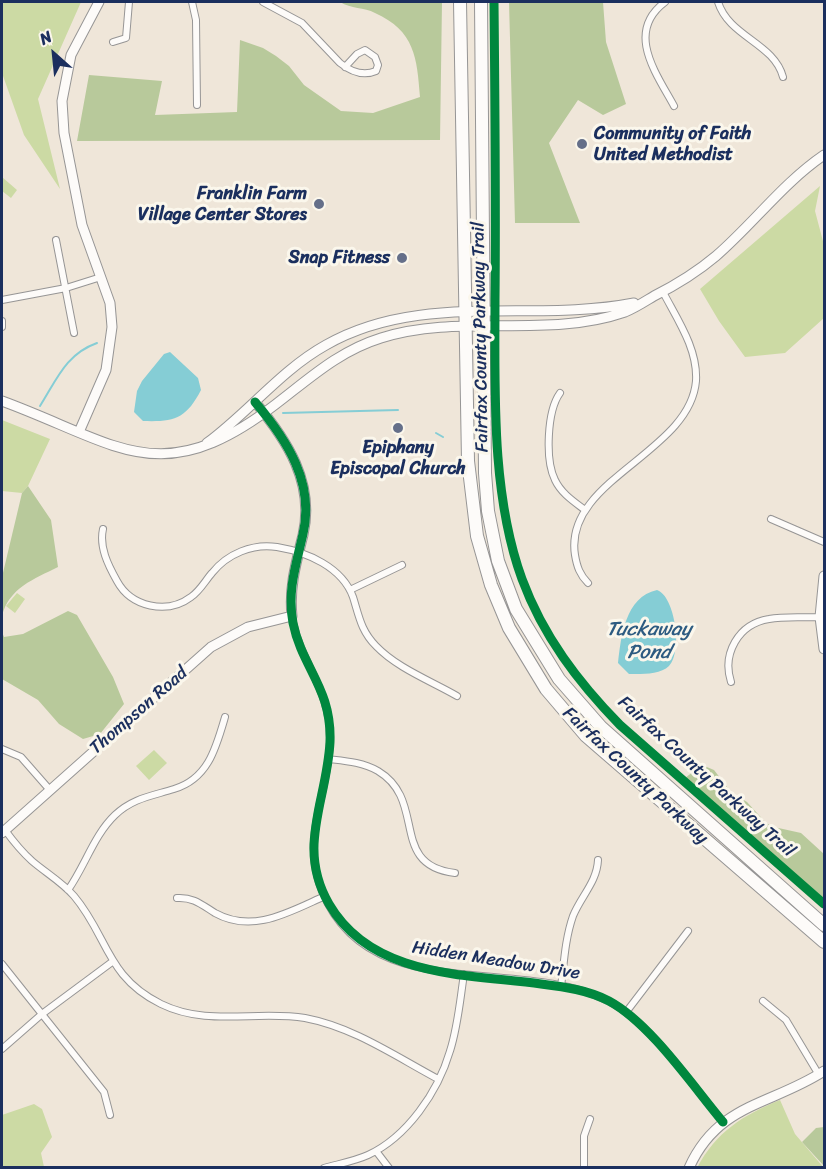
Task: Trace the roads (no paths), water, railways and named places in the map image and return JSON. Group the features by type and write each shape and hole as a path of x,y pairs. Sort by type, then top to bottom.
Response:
{"highway":[{"name":"Fairfax County Parkway","path":"460,2 468,461 477,536 497,601 522,653 551,696 586,736 825,942"},
{"name":"Fairfax County Parkway","path":"481,2 482,325 488,510 498,561 525,626 560,679 601,728 825,925"}],"street":[{"path":"79,432 106,370 111,342 111,312 82,225 64,133 62,101 71,55 99,2"},
{"path":"113,42 126,38 129,2"},
{"path":"192,2 196,20 197,105"},
{"path":"266,2 302,23 345,67 366,74 376,71 378,65 375,57 365,50 357,54 345,67"},
{"path":"665,2 651,16 645,43 648,59 674,106"},
{"path":"718,2 729,23 772,57 783,77"},
{"path":"2,400 125,451 142,454 169,454 226,439 264,413 313,373 363,344 408,330 466,325 583,321 624,312 663,291 716,256 781,189 825,155"},
{"path":"56,240 74,333"},
{"path":"2,300 66,288 101,277"},
{"path":"588,583 579,571 573,544 576,525 585,510 681,417 693,394 696,371 693,353 663,291"},
{"path":"202,446 296,365 346,336 404,317 466,311 593,310 645,301"},
{"path":"2,321 2,327"},
{"path":"560,393 550,414 551,472 560,488 585,510"},
{"name":"Hidden Meadow Drive","path":"255,402 292,453 302,482 304,526 291,591 292,616 301,647 326,704 330,741 313,838 315,866 325,896 351,932 383,956 408,965 561,987 596,995 627,1011 723,1122"},
{"path":"771,519 825,542"},
{"path":"103,529 103,550 117,581 129,595 154,607 175,605 192,597 219,565 239,552 267,546 297,553 330,567 350,590 362,628 381,651 457,696"},
{"path":"350,590 402,565"},
{"path":"825,576 820,617 825,649"},
{"name":"Thompson Road","path":"3,831 211,647 248,627 292,616"},
{"path":"731,682 728,669 730,651 746,629 769,619 820,617"},
{"path":"68,890 87,861 100,833 115,815 144,797 185,785 203,770 215,751 225,717"},
{"path":"2,749 21,757 49,789"},
{"path":"328,759 357,763 385,776 404,799 417,852 430,866 455,873"},
{"path":"3,831 33,861 68,890 86,912 112,962 137,989 160,1004 203,1017 277,1015 324,1023 352,1033 438,1078"},
{"path":"561,987 571,924 581,899 593,881 598,860"},
{"path":"177,898 192,899 225,917 247,922 280,916 325,896"},
{"path":"627,1011 688,931"},
{"path":"2,1049 42,1014 112,962"},
{"path":"2,964 104,1092 110,1115"},
{"path":"324,1167 376,1151 401,1133 438,1078 454,1040 464,974"},
{"path":"689,1167 700,1147 723,1122 746,1107 822,1073 786,1020 763,1002"},
{"path":"584,1167 584,1136 590,1119"},
{"path":"376,1151 389,1167"}],"water":[{"path":"170,352 198,378 201,390 190,407 178,417 163,421 143,421 134,412 137,391 142,381 164,354"},
{"name":"Tuckaway Pond","path":"657,590 668,602 675,625 676,649 673,659 669,666 661,671 629,674 618,663 623,630 631,609 646,594"}],"waterway":[{"path":"40,406 63,368 77,354 97,343"},
{"path":"283,413 398,410"},
{"path":"436,433 443,437"}],"place":[{"name":"Community of Faith United Methodist","path":"582,144"},
{"name":"Franklin Farm Village Center Stores","path":"319,204"},
{"name":"Snap Fitness","path":"402,258"},
{"name":"Epiphany Episcopal Church","path":"398,428"}]}
